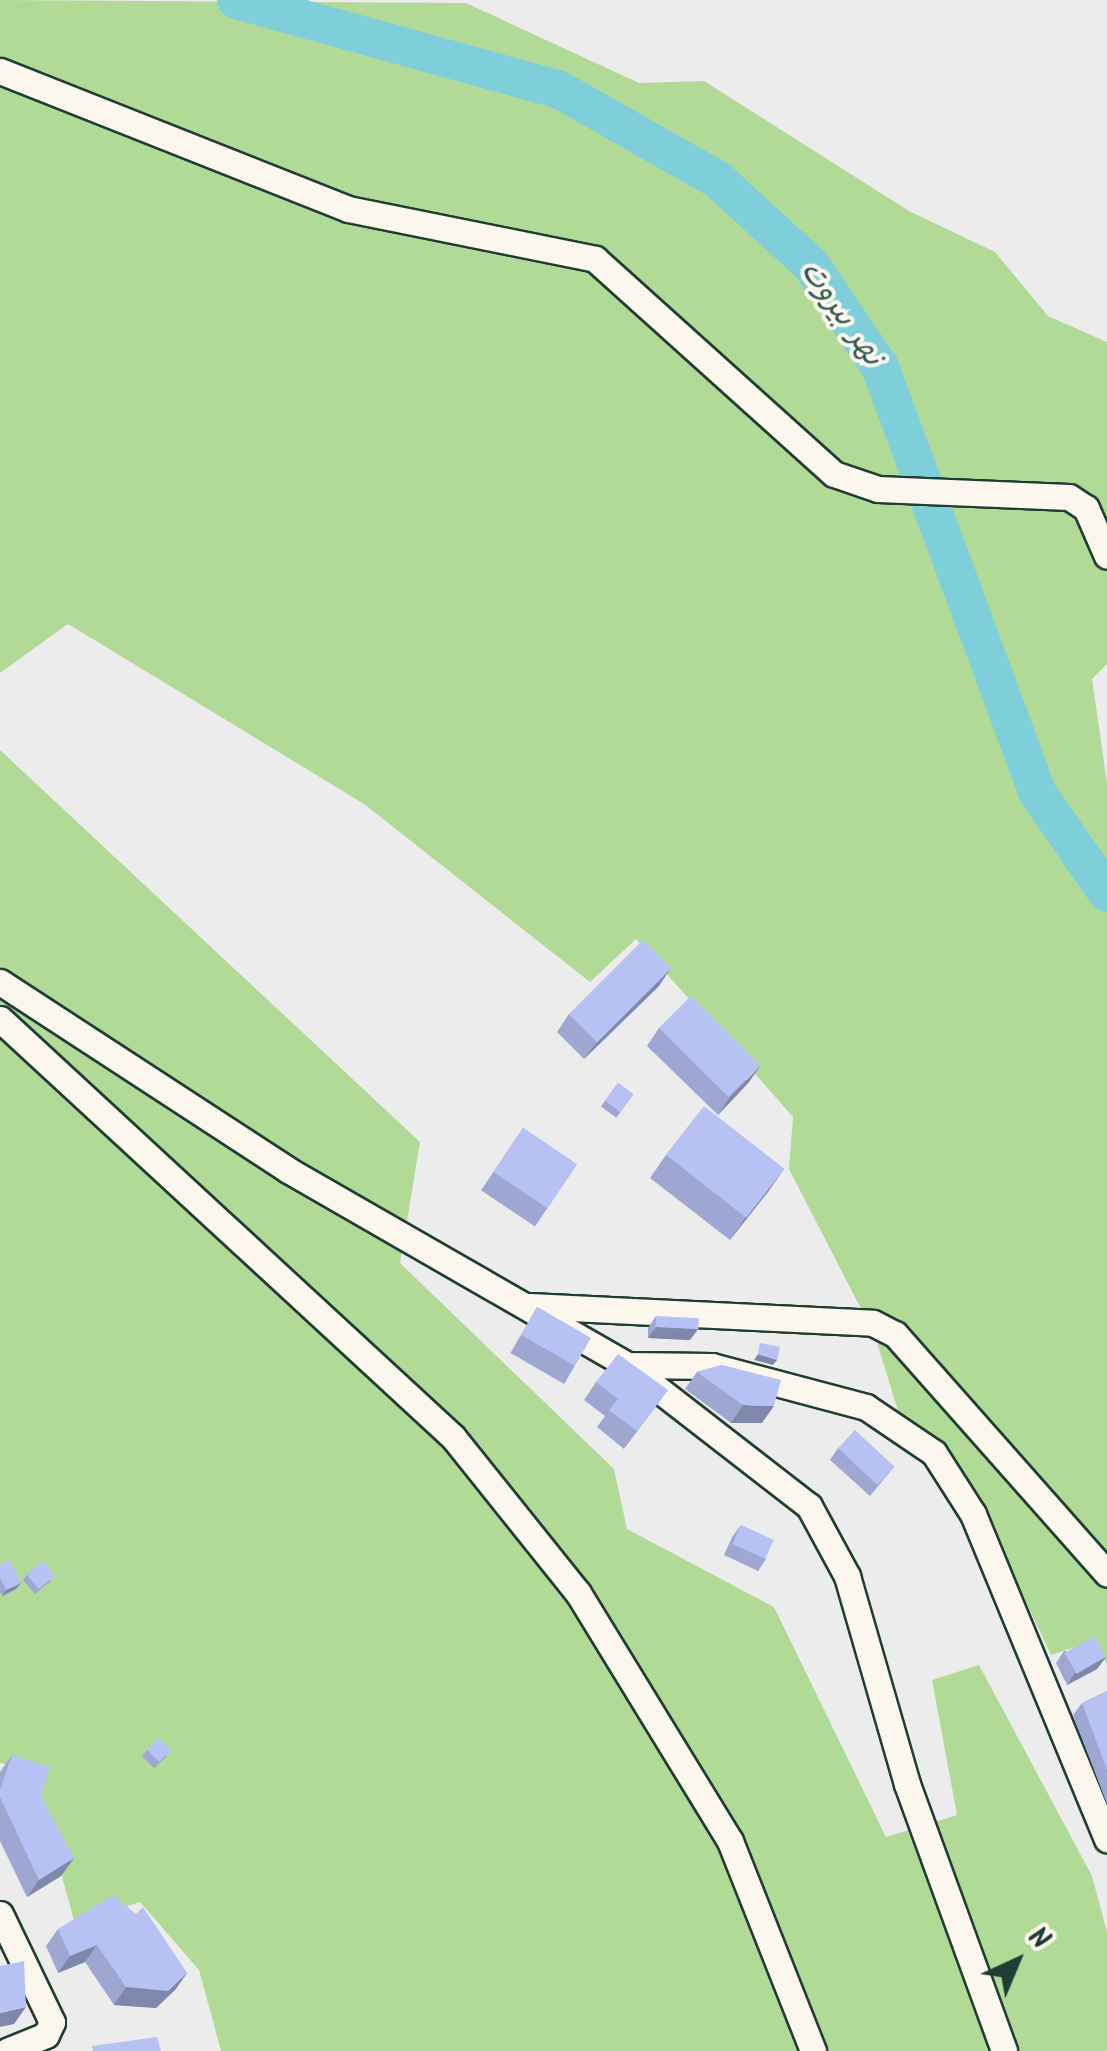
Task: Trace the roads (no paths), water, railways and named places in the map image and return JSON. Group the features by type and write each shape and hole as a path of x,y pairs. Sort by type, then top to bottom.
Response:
{"street":[{"path":"0,71 348,209 594,259 834,474 878,488 1069,497 1086,508 1107,556"},
{"path":"0,982 288,1170 626,1365 796,1493 822,1524 1004,2051"},
{"path":"0,1019 440,1424 578,1593 730,1840 813,2051"},
{"path":"524,1305 874,1323 895,1334 1107,1574"},
{"path":"626,1365 678,1360 866,1407 934,1453 973,1514 1107,1838"},
{"path":"0,1914 52,2022 46,2035 7,2051"}],"waterway":[{"name":"نهر بيروت","path":"236,0 558,89 718,180 811,265 880,367 1037,792 1107,893"}]}
